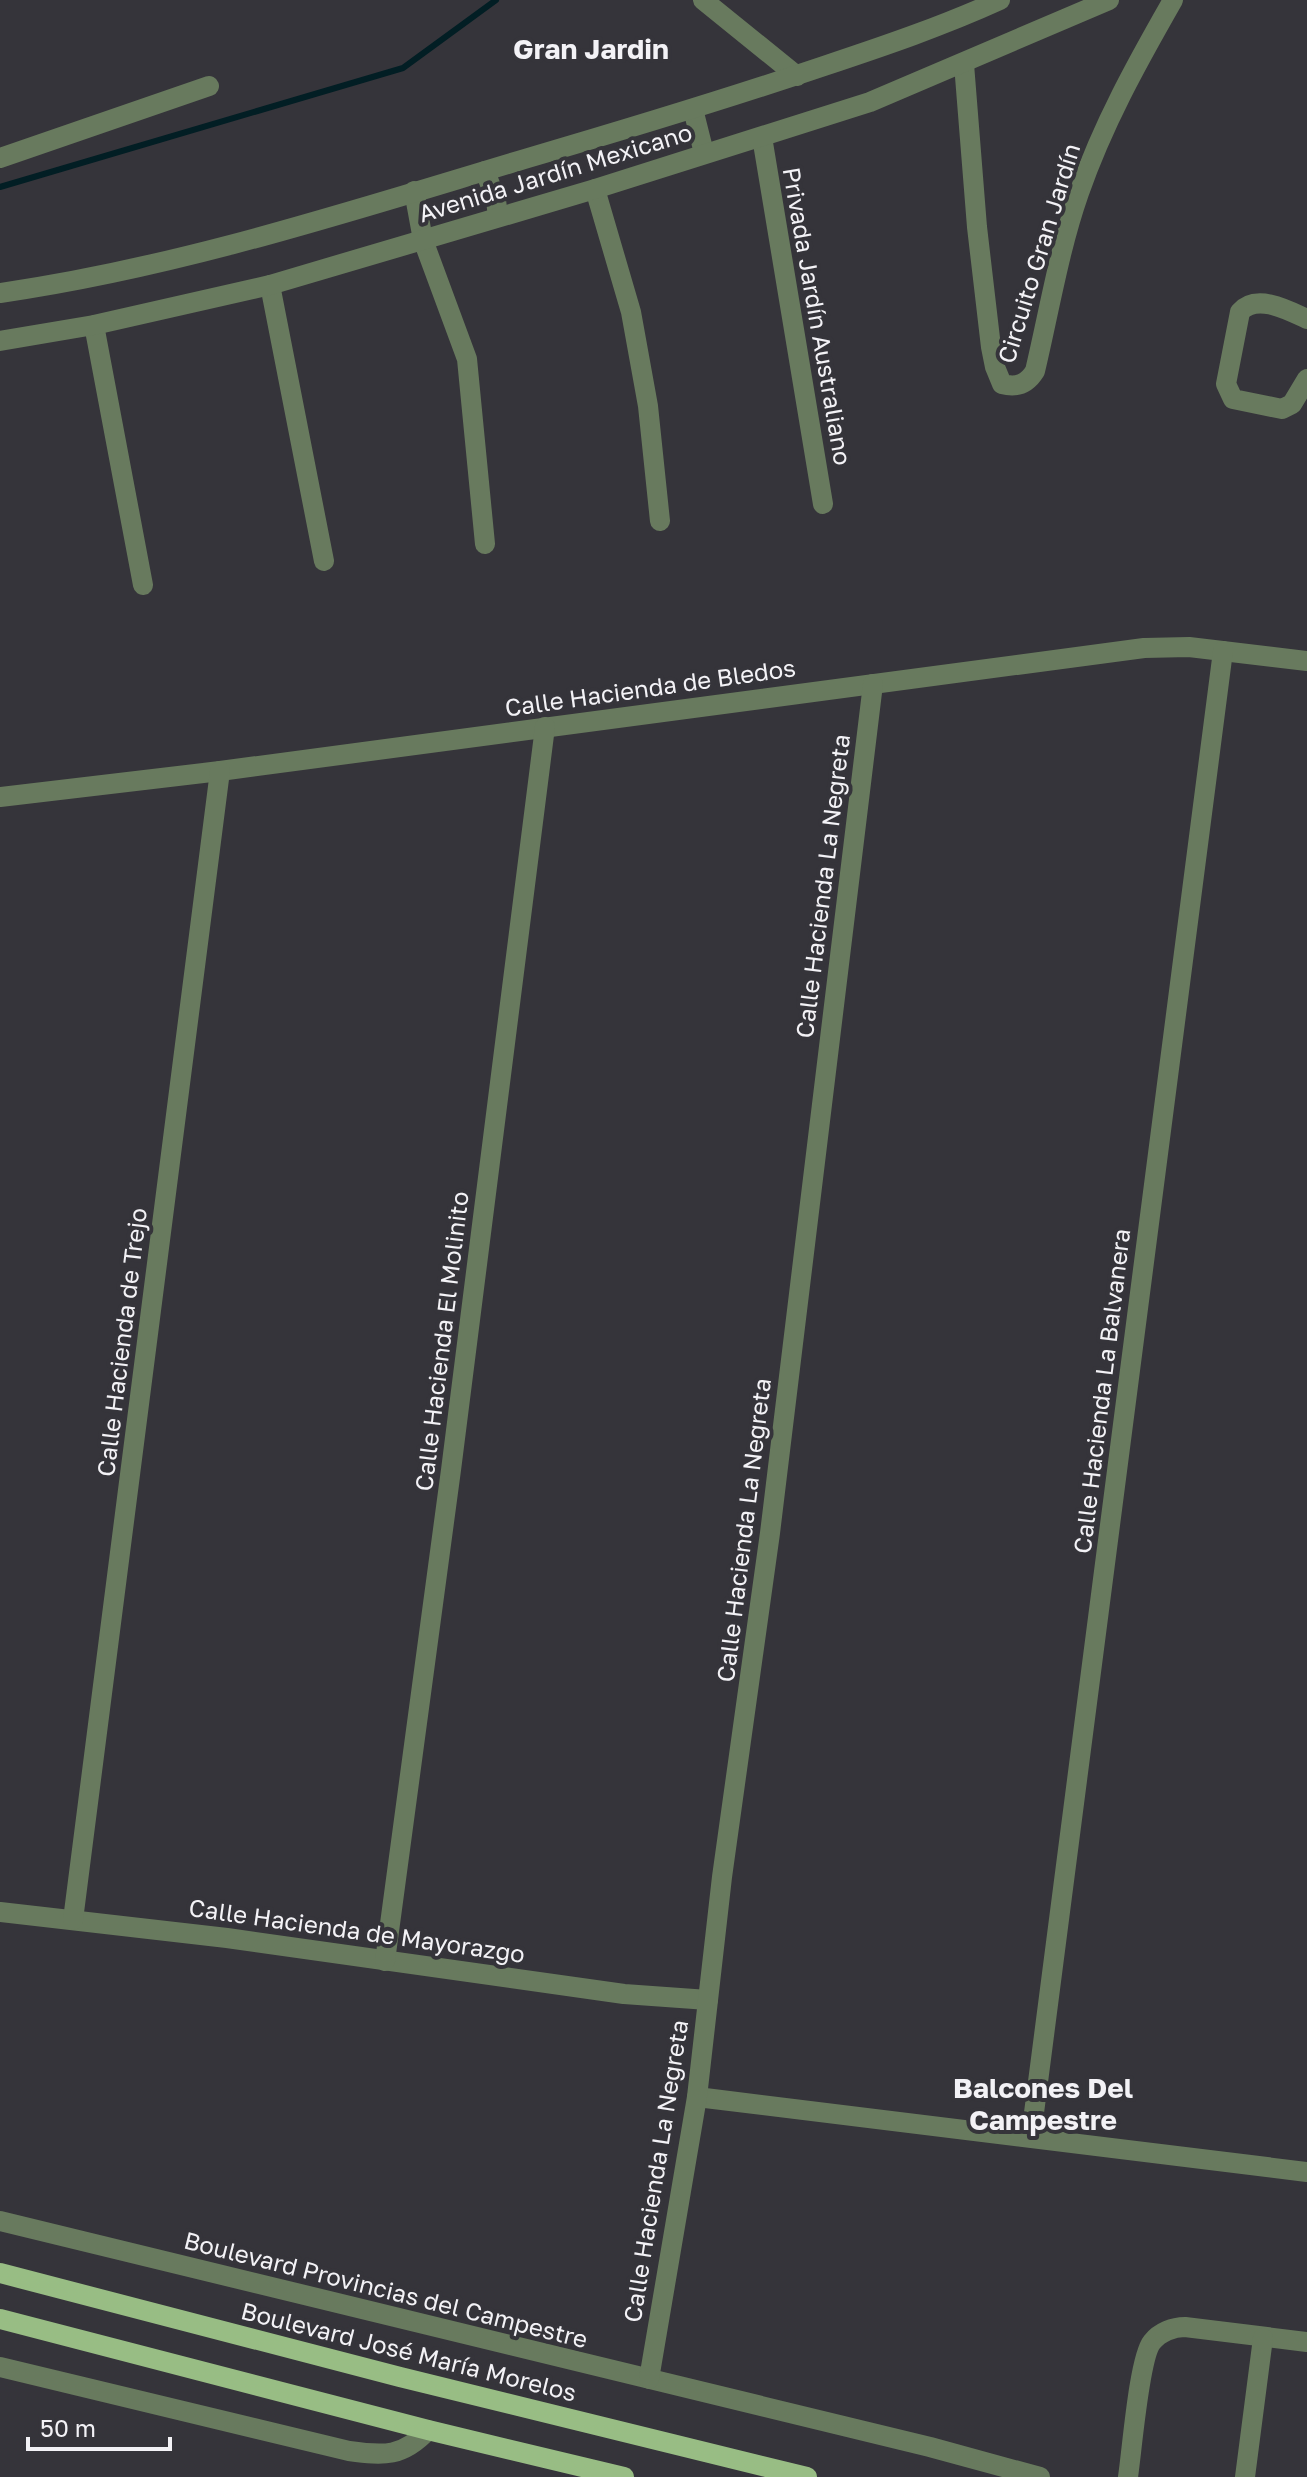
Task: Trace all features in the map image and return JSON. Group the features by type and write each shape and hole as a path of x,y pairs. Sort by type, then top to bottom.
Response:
{"main road":[{"name":"Boulevard José María Morelos","path":"0,2273 400,2377 807,2477"},
{"path":"0,2319 428,2430 624,2477"}],"street":[{"path":"703,0 797,76"},
{"name":"Avenida Jardín Mexicano","path":"0,341 94,325 270,285 595,189 870,102 1109,0"},
{"name":"Circuito Gran Jardín","path":"964,64 977,227 991,347 1002,384 1017,386 1025,383 1035,371 1077,196 1093,154 1113,109 1173,0"},
{"name":"Avenida Jardín Mexicano","path":"0,293 166,263 485,171 797,76 915,36 988,2"},
{"path":"0,158 209,86"},
{"path":"693,109 704,153"},
{"name":"Privada Jardín Australiano","path":"762,137 823,504"},
{"path":"485,171 496,200 498,217"},
{"path":"595,189 631,312 648,406 660,521"},
{"path":"414,191 423,240 467,359 485,544"},
{"path":"270,285 324,561"},
{"path":"1307,319 1263,303 1245,306 1240,312 1226,384 1233,399 1282,409 1292,404 1307,379"},
{"path":"94,325 143,585"},
{"name":"Calle Hacienda de Bledos","path":"0,797 220,771 1144,648 1189,647 1307,661"},
{"name":"Calle Hacienda La Balvanera","path":"1031,2136 1223,651"},
{"name":"Calle Hacienda La Negreta","path":"649,2379 697,2097 770,1533 873,684"},
{"name":"Calle Hacienda El Molinito","path":"385,1961 447,1502 545,727"},
{"name":"Calle Hacienda de Trejo","path":"73,1920 220,771"},
{"name":"Calle Hacienda de Mayorazgo","path":"0,1912 241,1940 624,1994 708,2000"},
{"path":"697,2097 1307,2172"},
{"name":"Boulevard Provincias del Campestre","path":"0,2221 930,2447 1040,2477"},
{"path":"1128,2477 1140,2379 1151,2342 1161,2334 1177,2327 1307,2342"},
{"path":"1245,2477 1263,2338"},
{"path":"0,2367 349,2451 397,2452 412,2447 428,2430"}],"waterway":[{"path":"0,187 403,68 496,0"}],"district":[{"name":"Gran Jardin","path":"591,48"},
{"name":"Balcones Del Campestre","path":"1043,2103"}]}
